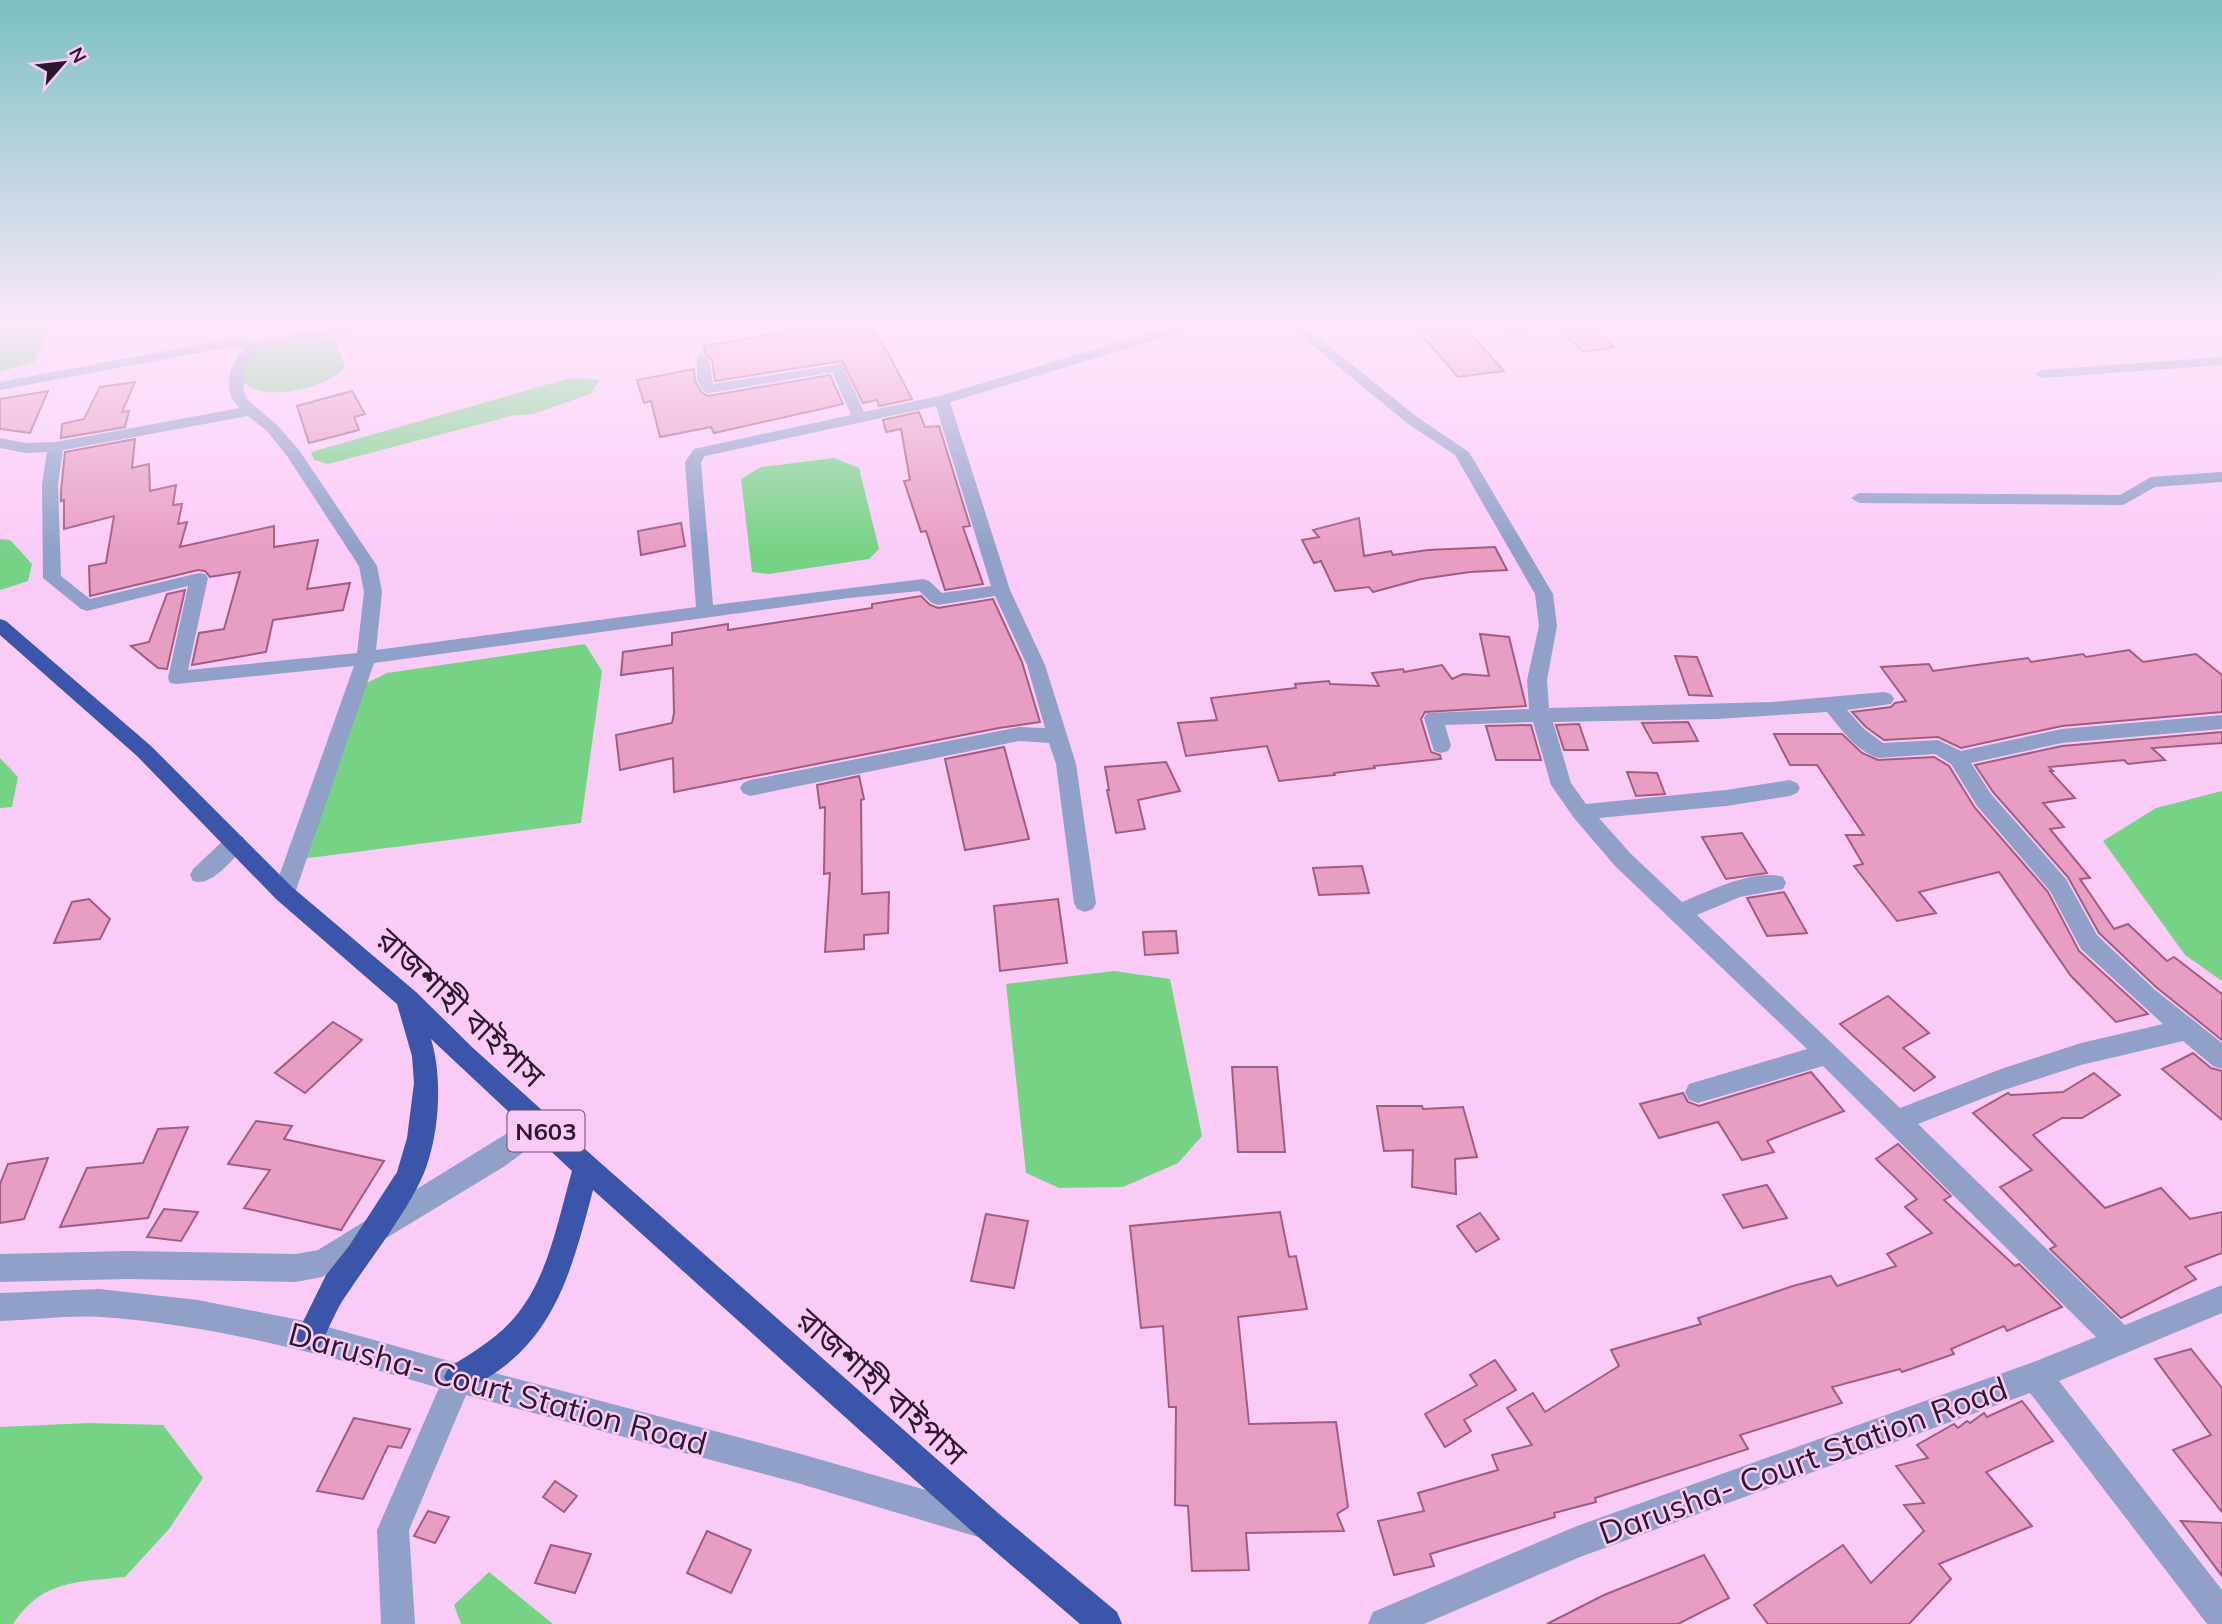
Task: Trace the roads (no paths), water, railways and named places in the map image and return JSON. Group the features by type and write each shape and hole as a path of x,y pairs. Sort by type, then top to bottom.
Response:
{"highway":[{"name":"রাজশাহী বাইপাস","path":"0,625 144,751 284,893 408,999 586,1167 987,1524 1105,1624"},
{"path":"310,1336 336,1285 409,1177 420,1138 427,1083 424,1056 408,999"},
{"path":"459,1377 507,1344 531,1321 544,1297 565,1240 586,1167"}],"street":[{"path":"239,398 250,411 272,428 293,453 368,566 373,592 366,658 284,893"},
{"path":"851,398 859,417"},
{"path":"705,612 693,462 700,452 949,398"},
{"path":"1385,398 1412,420 1461,452 1544,594 1548,626 1537,680 1541,714 1561,785 1581,811 1623,860 1680,912 2121,1341"},
{"path":"942,400 1001,590 1036,665 1066,764 1085,903"},
{"path":"0,443 26,448 56,447 250,411"},
{"path":"56,447 50,484 52,578 87,605 199,578 177,678 366,658 923,585 938,598 1001,590"},
{"path":"1859,498 2123,500 2151,482 2222,477"},
{"path":"1441,746 1434,718 1750,710 1833,706 1884,699"},
{"path":"1833,706 1857,734 1879,751 1938,747 1958,759 1984,800 2058,885 2090,942 2146,996 2222,1058"},
{"path":"1958,759 2062,736 2222,722"},
{"path":"750,788 1018,734 1057,736"},
{"path":"1581,811 1726,798 1790,788"},
{"path":"201,876 235,843"},
{"path":"1680,912 1738,889 1775,883"},
{"path":"1896,1121 2001,1080 2081,1054 2187,1029"},
{"path":"1699,1092 1826,1055"},
{"path":"0,1268 128,1265 296,1268 322,1263 496,1157 540,1125"},
{"name":"Darusha- Court Station Road","path":"1385,1624 1577,1542 2036,1376 2222,1299"},
{"name":"Darusha- Court Station Road","path":"0,1307 99,1303 198,1314 310,1336 794,1467 987,1524"},
{"path":"2036,1376 2222,1617"},
{"path":"398,1624 393,1530 459,1377"}]}
